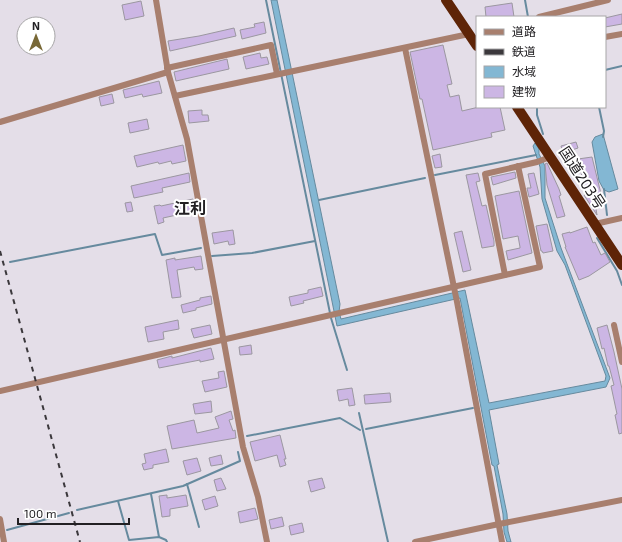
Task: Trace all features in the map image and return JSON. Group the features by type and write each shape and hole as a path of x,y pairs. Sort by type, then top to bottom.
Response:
{"highway":[{"path":"446,0 476,44"},
{"name":"国道203号","path":"518,108 548,158 622,265"}],"street":[{"path":"156,0 168,70 187,139 244,447 258,497 267,542"},
{"path":"548,16 608,0"},
{"path":"175,96 469,34"},
{"path":"606,38 622,34"},
{"path":"0,122 168,70 271,45 277,74"},
{"path":"405,48 454,287 498,514 502,542"},
{"path":"505,275 485,174 548,158"},
{"path":"0,391 540,267 518,166"},
{"path":"594,224 622,218"},
{"path":"614,325 622,362"},
{"path":"415,542 622,500"},
{"path":"0,519 4,542"}],"water":[{"path":"271,0 277,0 340,304 339,312 341,319 465,290 489,403 605,381 606,376 565,265 557,251 542,199 540,167 533,146 535,143 539,149 539,154 545,166 545,198 561,248 610,378 606,387 489,410 511,542 507,542 504,532 503,514 494,466 492,465 460,298 337,326"},
{"path":"603,134 618,189 609,192 604,190 599,181 592,142 595,137"}],"building":[{"path":"141,1 144,16 125,20 122,5"},
{"path":"512,3 514,16 486,16 485,7"},
{"path":"622,14 622,24 606,27 606,18"},
{"path":"264,22 266,33 242,39 240,30 255,27 254,24"},
{"path":"234,28 236,36 170,51 168,41"},
{"path":"443,45 452,84 447,85 450,97 459,95 462,111 476,108 500,108 505,130 491,133 492,137 433,150 410,52"},
{"path":"260,53 261,58 267,57 269,64 246,69 243,57"},
{"path":"227,59 229,69 176,81 174,72"},
{"path":"159,81 162,93 143,97 142,94 125,98 123,90"},
{"path":"112,94 114,103 101,106 99,97"},
{"path":"202,110 202,115 208,115 209,121 189,123 188,111"},
{"path":"147,119 149,129 130,133 128,123"},
{"path":"576,142 578,148 563,153 561,146"},
{"path":"183,145 186,161 172,164 171,161 159,164 158,162 137,167 134,156"},
{"path":"440,154 442,167 435,168 432,156"},
{"path":"592,157 603,202 595,203 597,215 584,195 586,194 578,159"},
{"path":"547,163 559,189 561,195 559,196 565,216 557,218 547,185 545,164"},
{"path":"515,172 516,178 493,185 491,177"},
{"path":"189,173 190,182 162,188 163,192 134,198 131,186"},
{"path":"478,173 480,181 476,182 482,206 486,205 494,241 494,246 482,248 466,175"},
{"path":"534,173 539,194 529,197 527,188 531,188 528,174"},
{"path":"519,191 532,253 508,260 506,251 520,248 518,236 503,239 495,196"},
{"path":"193,199 195,211 163,218 164,222 158,224 154,206 161,206"},
{"path":"131,202 133,211 127,212 125,203"},
{"path":"547,224 553,251 543,253 541,251 536,226"},
{"path":"587,227 593,243 595,242 601,255 605,253 610,262 589,276 579,280 565,247 562,234"},
{"path":"233,230 235,244 229,245 228,241 214,244 212,233"},
{"path":"462,231 471,270 463,272 454,233"},
{"path":"201,256 203,269 195,270 194,267 177,270 181,297 172,298 166,260"},
{"path":"321,287 323,296 291,306 289,297 308,293 308,290"},
{"path":"211,296 212,304 183,313 181,305 200,300 200,298"},
{"path":"178,320 179,329 163,332 164,339 148,342 145,327"},
{"path":"210,325 212,334 194,338 191,329"},
{"path":"607,325 622,389 622,433 619,434 615,415 617,414 611,386 614,385 604,348 602,349 597,328"},
{"path":"251,345 252,354 240,355 239,347"},
{"path":"211,348 214,359 200,362 200,360 159,368 157,360 172,356 172,358"},
{"path":"224,371 227,387 205,392 202,381 219,378 218,372"},
{"path":"352,388 355,405 349,406 348,399 339,401 337,390"},
{"path":"390,393 391,402 365,404 364,395"},
{"path":"211,401 212,412 195,414 193,404"},
{"path":"231,411 233,419 229,420 233,431 235,430 236,438 172,449 167,426 194,420 197,433 219,428 215,417"},
{"path":"280,435 286,465 280,467 277,455 255,461 250,442"},
{"path":"166,449 169,462 153,465 153,468 144,470 142,464 146,463 144,454"},
{"path":"221,455 223,464 211,466 209,458"},
{"path":"197,458 201,471 187,475 183,461"},
{"path":"221,478 226,489 217,491 214,480"},
{"path":"322,478 325,488 311,492 308,481"},
{"path":"167,495 167,498 186,495 188,506 170,509 170,516 162,517 159,496"},
{"path":"215,496 218,506 205,510 202,500"},
{"path":"255,508 258,519 240,523 238,512"},
{"path":"282,517 284,526 271,529 269,520"},
{"path":"302,523 304,532 291,535 289,526"}],"waterway":[{"path":"266,0 331,318 347,370"},
{"path":"525,0 528,16"},
{"path":"606,70 622,66"},
{"path":"537,108 537,115 543,134"},
{"path":"599,108 604,131 603,137"},
{"path":"435,175 536,155"},
{"path":"319,200 425,178"},
{"path":"604,189 607,215"},
{"path":"10,262 155,234 162,255 201,248"},
{"path":"597,238 617,271 622,285"},
{"path":"212,256 252,253 315,241"},
{"path":"366,429 473,408"},
{"path":"359,413 388,542"},
{"path":"247,436 340,418 360,430"},
{"path":"77,510 183,486 240,461 238,452"},
{"path":"187,484 199,527"},
{"path":"151,494 159,537"},
{"path":"118,501 129,540 159,537 167,542"},
{"path":"7,530 69,513"}],"railway":[{"path":"0,251 80,542"}],"district":[{"name":"江利","path":"190,208"}]}
